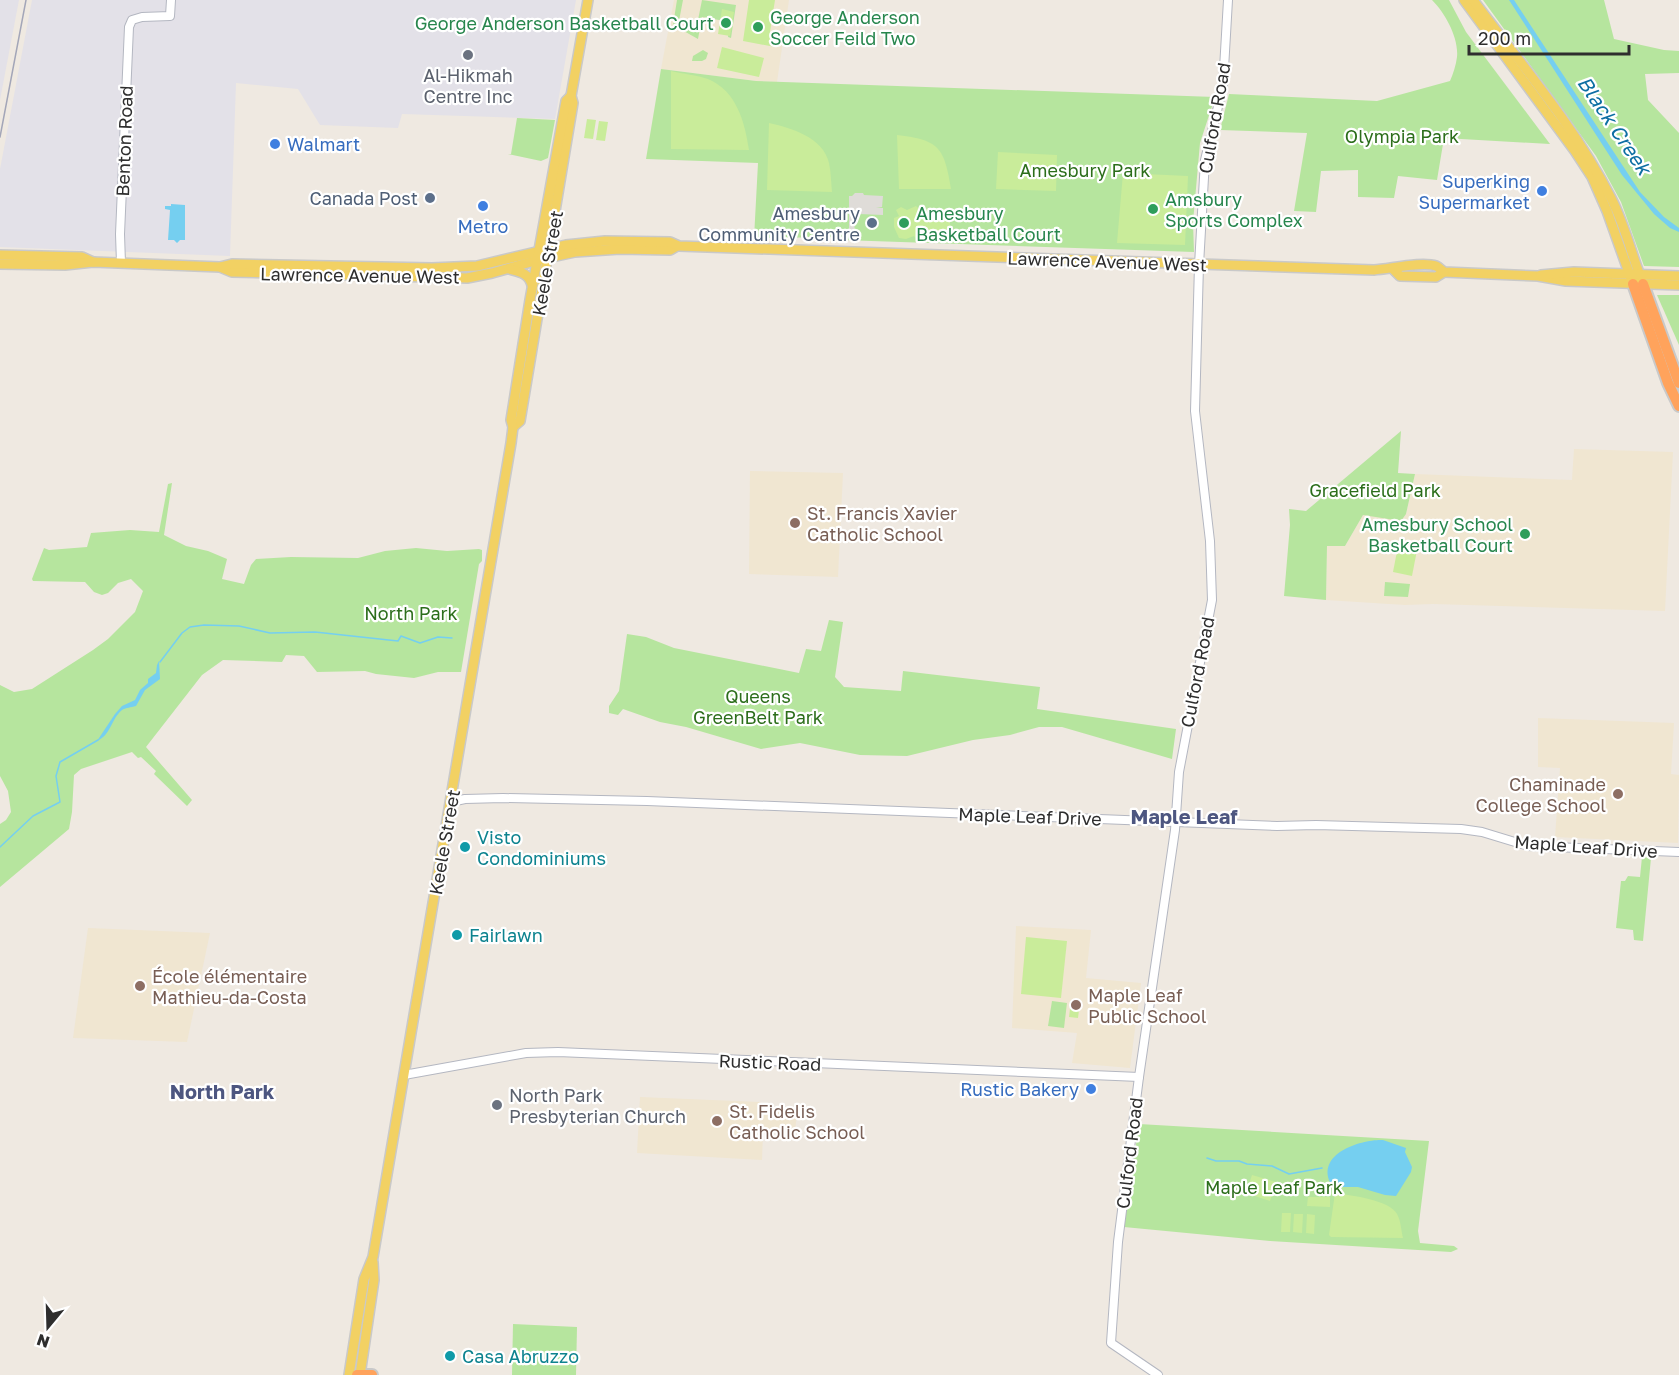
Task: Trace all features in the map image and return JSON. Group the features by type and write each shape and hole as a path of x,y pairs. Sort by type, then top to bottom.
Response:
{"highway":[{"path":"1636,279 1679,383"},
{"path":"1636,279 1668,383 1679,406"},
{"path":"356,1375 372,1375"}],"main road":[{"name":"Keele Street","path":"513,427 520,421 554,226 566,101 571,96 588,0"},
{"path":"1464,0 1575,150 1592,177 1636,279"},
{"path":"1473,0 1593,165 1612,201 1636,279"},
{"name":"Keele Street","path":"356,1375 374,1280 373,1257 513,427 511,420 532,288 558,168"},
{"path":"554,226 556,237 566,245"},
{"name":"Lawrence Avenue West","path":"434,273 538,256 566,245 625,240 670,242 677,246 1011,256 1199,265 1394,269 1402,265 1436,266 1444,272 1538,276 1554,280 1679,276"},
{"name":"Lawrence Avenue West","path":"549,253 620,249 670,250 677,246"},
{"name":"Lawrence Avenue West","path":"0,255 82,257 93,262"},
{"name":"Lawrence Avenue West","path":"0,264 65,265 93,262 220,267 232,264 434,273 467,278 507,269 538,256"},
{"path":"507,269 530,277 532,288"},
{"name":"Lawrence Avenue West","path":"1636,279 1679,285"}],"street":[{"name":"Benton Road","path":"121,263 120,234 129,27 132,20 142,17 170,16 171,0"},
{"name":"Culford Road","path":"1158,1375 1111,1343 1118,1242 1139,1077 1170,874 1179,772 1212,600 1210,541 1195,411 1199,265 1205,160 1223,86 1228,0"},
{"name":"Maple Leaf Drive","path":"451,802 465,799 502,798 647,801 1277,826 1461,829 1482,832 1528,846 1679,852"},
{"name":"Rustic Road","path":"404,1075 526,1053 558,1052 1139,1077"}],"shaded area":[{"path":"0,0 19,0 0,100"},
{"path":"32,0 576,0 555,119 402,114 398,128 320,125 298,89 236,83 230,256 0,247 0,169"},
{"path":"674,0 789,0 777,82 661,69"},
{"path":"855,193 883,196 882,207 876,208 883,208 883,215 859,214 855,216 854,240 849,240 849,196"},
{"path":"1574,449 1673,452 1665,611 1405,605 1326,600 1327,546 1345,546 1363,515 1406,514 1415,474 1572,480"},
{"name":"St. Francis Xavier Catholic School","path":"750,471 843,473 838,577 749,574"},
{"name":"Chaminade College School","path":"1538,718 1674,723 1671,774 1679,775 1678,843 1555,837 1560,768 1538,767"},
{"name":"Maple Leaf Public School","path":"1016,926 1091,930 1086,978 1141,983 1130,1068 1072,1063 1077,1033 1012,1028"},
{"name":"École élémentaire Mathieu-da-Costa","path":"88,928 210,933 187,1042 73,1038"},
{"name":"St. Fidelis Catholic School","path":"640,1097 760,1102 767,1109 797,1111 795,1134 763,1132 762,1160 637,1153"}],"green space":[{"path":"677,0 683,0 678,26 696,30 702,0 736,5 731,38 728,37 730,22 702,17 698,39 673,25"},
{"name":"George Anderson Soccer Feild Two","path":"749,0 775,0 770,32 775,32 777,37 775,47 743,41"},
{"name":"Olympia Park","path":"1432,0 1449,0 1466,32 1550,144 1444,138 1437,180 1398,176 1394,198 1358,197 1358,170 1321,171 1316,212 1294,211 1307,133 1220,130 1229,94 1377,101 1450,81 1457,57 1456,42 1442,12"},
{"path":"1483,0 1604,0 1614,39 1679,51 1679,73 1645,74 1648,100 1679,133 1679,267 1644,266 1621,202 1596,156"},
{"name":"George Anderson Basketball Court","path":"722,9 734,12 730,36 718,34"},
{"path":"722,47 764,58 759,77 717,68"},
{"path":"703,50 708,53 706,59 692,61 693,56"},
{"name":"Amesbury Park","path":"661,69 756,81 1215,97 1200,143 1193,222 1194,252 842,240 842,237 754,238 758,163 646,159"},
{"path":"671,71 708,79 726,91 742,119 749,150 671,149"},
{"path":"517,118 555,120 548,158 541,161 508,154 511,154"},
{"path":"587,119 596,120 593,139 584,138"},
{"path":"599,121 608,122 605,141 596,140"},
{"path":"769,123 805,135 820,146 829,163 832,192 767,190"},
{"path":"897,135 923,140 938,148 946,164 951,189 899,189"},
{"path":"998,152 1057,155 1056,191 996,189"},
{"name":"Amsbury Sports Complex","path":"1123,173 1188,176 1185,245 1117,243"},
{"path":"916,206 919,212 916,216 925,217 926,209 950,209 950,239 926,239 926,237 916,239 914,236 906,239 899,238 894,227 894,218 899,216 896,210 901,207 907,210"},
{"path":"1657,295 1679,295 1679,345"},
{"name":"Gracefield Park","path":"1401,431 1398,473 1415,474 1406,514 1401,521 1363,515 1345,546 1327,546 1326,600 1284,596 1290,525 1289,509 1306,511"},
{"name":"North Park","path":"172,483 164,535 186,546 208,551 227,559 222,579 244,584 251,565 256,559 358,558 385,551 416,548 447,551 482,550 482,561 479,564 461,672 438,672 414,678 365,671 317,672 304,656 286,655 282,662 223,660 202,675 146,747 192,800 187,806 154,774 156,771 132,752 81,769 74,775 69,829 0,887 0,824 11,812 8,791 0,776 0,685 14,692 32,689 93,650 108,639 135,612 143,591 131,579 118,583 108,593 102,595 94,592 85,582 33,581 44,548 49,550 87,547 91,533 130,530 159,532 168,484"},
{"path":"1399,541 1418,545 1412,576 1393,572"},
{"path":"1385,582 1410,584 1408,597 1384,596"},
{"name":"Queens GreenBelt Park","path":"829,620 843,622 835,677 844,687 901,691 903,671 1040,687 1037,709 1176,729 1172,759 1062,727 1039,727 907,756 860,755 800,743 761,749 686,727 660,722 623,709 618,715 609,713 609,706 619,691 627,634 646,637 674,648 799,673 806,649 821,651"},
{"path":"1642,857 1651,858 1643,941 1634,940 1633,930 1616,928 1621,881 1625,881 1628,876 1640,877"},
{"path":"1026,937 1067,941 1061,998 1021,994"},
{"path":"1052,1001 1067,1003 1064,1028 1048,1026"},
{"path":"1071,1001 1080,1002 1078,1018 1069,1017"},
{"name":"Maple Leaf Park","path":"1139,1124 1429,1141 1418,1231 1420,1243 1454,1246 1458,1249 1451,1252 1270,1241 1124,1227"},
{"path":"1252,1175 1276,1182 1270,1201 1246,1193"},
{"path":"1335,1193 1369,1199 1393,1209 1397,1214 1403,1238 1331,1237 1329,1235"},
{"path":"1308,1197 1330,1197 1330,1207 1307,1206"},
{"path":"1282,1213 1291,1213 1290,1232 1281,1232"},
{"path":"1294,1214 1303,1214 1302,1233 1293,1232"},
{"path":"1307,1214 1315,1215 1314,1234 1306,1233"},
{"path":"513,1324 577,1327 576,1375 512,1375"}],"water":[{"path":"1509,0 1514,0 1640,192 1664,217 1679,228 1679,232 1670,228 1654,214 1622,175"},
{"path":"171,204 185,205 185,240 177,243 174,240 168,240 170,210 165,209 165,206 171,206"},
{"path":"159,661 160,679 145,690 136,706 122,710 105,735 97,741 115,714 122,706 135,700 140,690 148,683 148,679 156,673"},
{"path":"1383,1140 1406,1148 1405,1152 1412,1167 1396,1196 1358,1187 1339,1187 1330,1182 1328,1172 1330,1163 1336,1156 1354,1145"}],"waterway":[{"path":"160,662 182,633 190,627 204,625 239,626 270,633 315,632 398,641 401,636 420,643 438,637 452,638"},
{"path":"0,847 33,816 60,802 56,776 60,762 98,740"},
{"path":"1207,1158 1216,1161 1239,1161 1272,1166 1289,1174 1322,1168"}],"railway":[{"path":"0,137 26,0"}],"place":[{"name":"George Anderson Basketball Court","path":"726,23"},
{"name":"George Anderson Soccer Feild Two","path":"758,27"},
{"name":"Al-Hikmah Centre Inc","path":"468,55"},
{"name":"Walmart","path":"275,144"},
{"name":"Superking Supermarket","path":"1542,191"},
{"name":"Canada Post","path":"430,198"},
{"name":"Metro","path":"483,206"},
{"name":"Amsbury Sports Complex","path":"1153,209"},
{"name":"Amesbury Community Centre","path":"872,223"},
{"name":"Amesbury Basketball Court","path":"904,223"},
{"name":"St. Francis Xavier Catholic School","path":"795,523"},
{"name":"Amesbury School Basketball Court","path":"1525,534"},
{"name":"Chaminade College School","path":"1618,794"},
{"name":"Visto Condominiums","path":"465,847"},
{"name":"Fairlawn","path":"457,935"},
{"name":"École élémentaire Mathieu-da-Costa","path":"140,986"},
{"name":"Maple Leaf Public School","path":"1076,1005"},
{"name":"Rustic Bakery","path":"1091,1089"},
{"name":"North Park Presbyterian Church","path":"497,1105"},
{"name":"St. Fidelis Catholic School","path":"717,1121"},
{"name":"Casa Abruzzo","path":"450,1356"}],"district":[{"name":"Maple Leaf","path":"1184,816"},
{"name":"North Park","path":"222,1091"}],"water label":[{"name":"Black Creek","path":"1615,125"}]}
